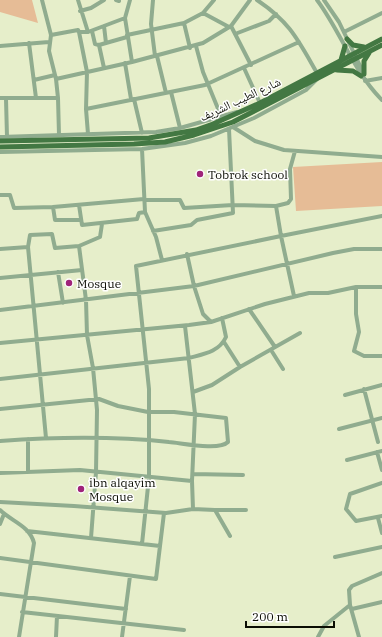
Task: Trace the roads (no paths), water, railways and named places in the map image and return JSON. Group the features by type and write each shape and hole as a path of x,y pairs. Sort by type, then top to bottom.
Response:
{"main road":[{"path":"347,39 356,47 365,47"},
{"name":"شارع الطيب الشريف","path":"0,147 134,144 184,138 232,122 317,76 341,60 382,39"},
{"name":"شارع الطيب الشريف","path":"0,142 157,137 203,128 317,76 334,71 382,45"},
{"path":"341,60 345,46"},
{"path":"334,71 347,70 364,78 364,61 371,50"}],"street":[{"path":"42,0 51,35 49,42 49,54 55,77 58,98 60,135"},
{"path":"78,0 80,11 95,44 99,45 152,29 184,22 203,13 214,0"},
{"path":"80,11 91,8 104,0"},
{"path":"130,0 125,18 132,62"},
{"path":"153,0 151,15 156,56 180,128"},
{"path":"34,80 87,72 196,46 230,27 250,0"},
{"path":"0,152 142,149 185,143 211,136 229,129 306,90 314,84 317,76 299,42 290,27 257,0"},
{"path":"317,0 334,24 345,46 352,54"},
{"path":"324,0 344,32 352,54 364,78 382,100"},
{"path":"203,13 230,27 251,65"},
{"path":"344,32 382,13"},
{"path":"235,34 269,21 276,14"},
{"path":"51,35 70,30 78,30 80,32 90,31 125,18"},
{"path":"184,22 190,48"},
{"path":"104,26 106,43"},
{"path":"80,32 87,72 86,108 88,134"},
{"path":"0,46 49,42"},
{"path":"86,108 208,84 299,42"},
{"path":"29,43 36,98"},
{"path":"99,45 104,68"},
{"path":"196,46 208,84 221,116"},
{"path":"125,63 132,99 142,133"},
{"path":"244,68 260,103"},
{"path":"364,78 382,78"},
{"path":"0,98 58,98"},
{"path":"6,99 7,137"},
{"path":"0,137 142,133 180,128 243,111"},
{"path":"233,127 255,141 268,147 295,152 382,157"},
{"path":"153,231 191,225 197,220 232,214 233,205 229,129"},
{"path":"142,149 145,212 162,260"},
{"path":"0,195 10,195 14,208 53,207 144,200 180,200 184,208 233,205 276,206 288,203 291,199 290,169 295,152"},
{"path":"79,205 82,225 137,219 139,213 145,212"},
{"path":"276,206 294,296"},
{"path":"53,207 55,220 81,220"},
{"path":"142,544 148,477 147,364 136,266 187,254 382,216"},
{"path":"46,438 38,339 30,275 28,247 30,235 52,234 55,248 79,246 101,236 102,224"},
{"path":"79,246 86,300 87,335 94,368 96,398 96,472 91,538"},
{"path":"0,249 28,247"},
{"path":"0,310 194,286 354,249 382,249"},
{"path":"187,254 194,286 203,314 211,322"},
{"path":"0,278 82,270"},
{"path":"58,272 63,303"},
{"path":"356,287 356,320 359,332 354,351 364,356 382,356"},
{"path":"0,343 185,326 211,322 249,309 308,293 328,293 356,287 382,287"},
{"path":"249,309 275,347"},
{"path":"0,379 94,368 147,364 189,358 214,351 224,342 226,337 222,318"},
{"path":"185,326 195,414 192,474 193,509"},
{"path":"193,392 212,385 240,367 300,333"},
{"path":"224,342 240,367"},
{"path":"271,350 283,369"},
{"path":"345,395 382,385"},
{"path":"364,389 378,442"},
{"path":"0,409 96,398 124,408 148,412 195,414 226,418 228,442 218,446 148,440 97,438 46,438 0,441"},
{"path":"339,429 382,418"},
{"path":"28,439 28,472"},
{"path":"347,460 380,452 382,470"},
{"path":"0,473 80,470 192,480"},
{"path":"192,474 243,475"},
{"path":"382,483 350,494 346,508 356,521 366,518 380,517 382,533"},
{"path":"0,502 164,513 193,509 246,510"},
{"path":"0,510 28,531 34,543 19,637"},
{"path":"215,510 230,536"},
{"path":"0,558 32,561 130,576 156,578 164,513"},
{"path":"0,524 4,514"},
{"path":"28,531 160,546"},
{"path":"335,557 382,547"},
{"path":"359,637 351,607 349,590 352,586 382,573"},
{"path":"122,637 130,576"},
{"path":"0,594 126,609"},
{"path":"318,637 324,626 351,607 382,602"},
{"path":"22,612 184,630"},
{"path":"56,637 57,616"}],"place":[{"name":"Tobrok school","path":"200,174"},
{"name":"Mosque","path":"69,283"},
{"name":"ibn alqayim Mosque","path":"81,489"}]}
